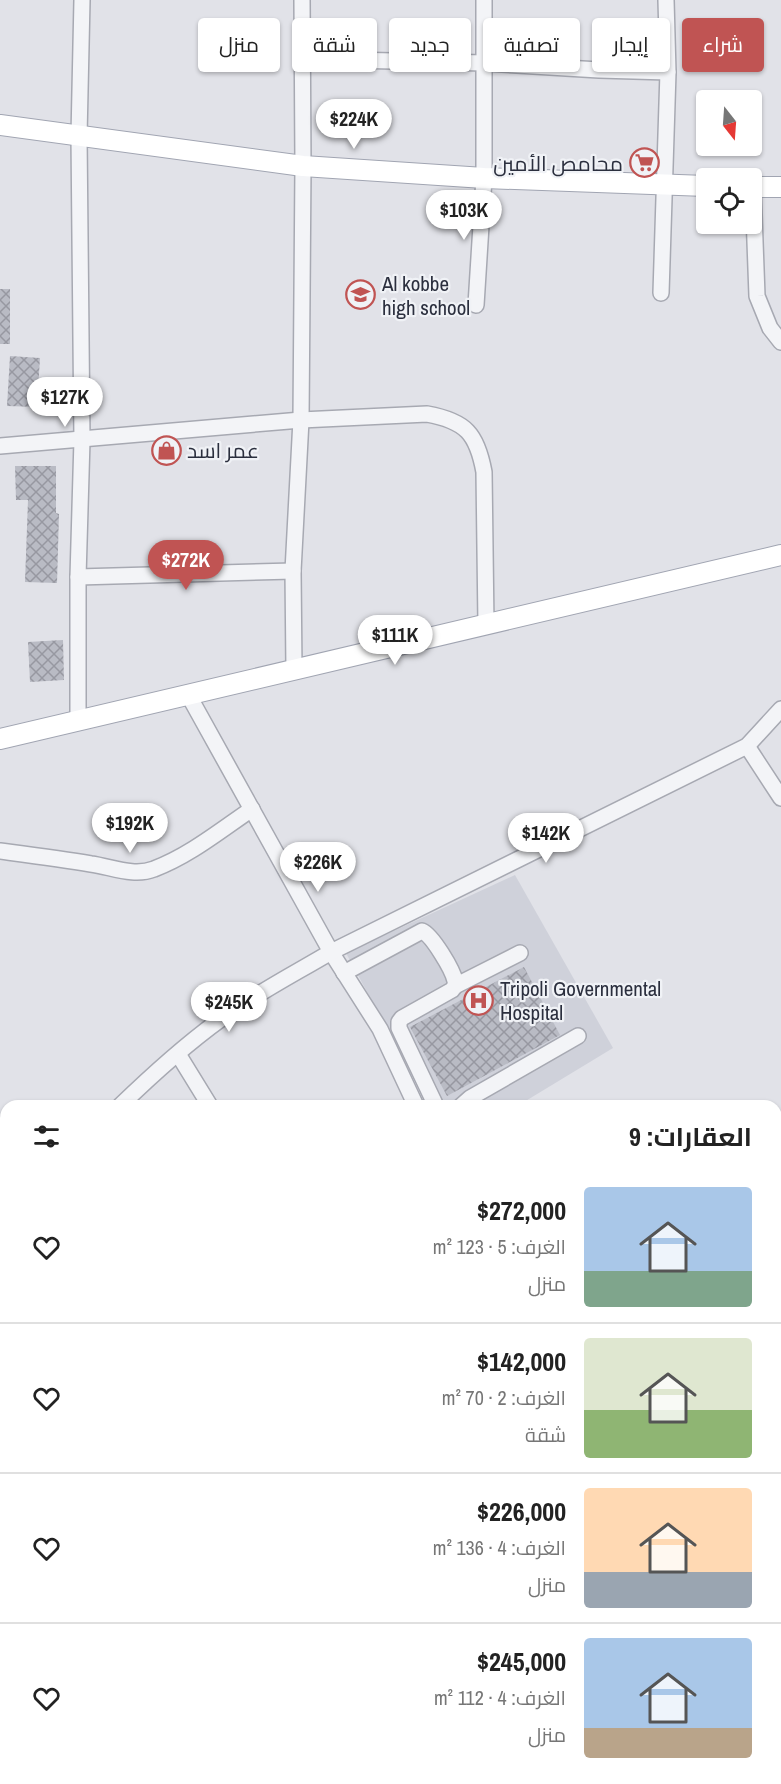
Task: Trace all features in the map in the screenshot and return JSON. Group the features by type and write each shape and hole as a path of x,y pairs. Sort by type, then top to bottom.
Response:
{"main road":[{"path":"0,124 303,166 484,178 696,186"},
{"path":"762,187 781,187"},
{"path":"0,739 781,555"}],"street":[{"path":"78,721 78,577 82,440 79,136 82,0"},
{"path":"302,0 302,18"},
{"path":"484,0 484,18"},
{"path":"666,0 666,18"},
{"path":"377,61 483,63"},
{"path":"294,670 293,571 301,420 302,72"},
{"path":"476,305 484,178 485,72"},
{"path":"661,293 668,72"},
{"path":"754,234 757,296 770,328 781,342"},
{"path":"0,446 301,420 427,414 447,418 468,432 480,449 484,472 486,626"},
{"path":"78,577 293,571"},
{"path":"189,696 331,952 380,1029 413,1100"},
{"path":"126,1100 153,1074 221,1018 331,952 747,746 781,709"},
{"path":"747,746 781,798"},
{"path":"0,851 136,872 153,869 169,861 252,809"},
{"path":"344,973 422,931 430,936 456,983 455,986"},
{"path":"433,1100 399,1028 399,1022 455,986 520,953"},
{"path":"468,1100 578,1036"},
{"path":"178,1054 206,1100"}],"shaded area":[{"name":"Tripoli Governmental Hospital","path":"515,875 613,1048 527,1100 425,1100 346,953"}],"building":[{"path":"0,289 10,289 10,344 0,344"},
{"path":"10,356 40,358 37,407 7,406"},
{"path":"15,466 56,466 56,513 59,514 57,583 25,582 28,500 16,500"},
{"path":"63,640 64,680 30,682 28,642"},
{"name":"Tripoli Governmental Hospital","path":"524,967 560,1035 447,1096 410,1027"}],"place":[{"name":"محامص الأمين","path":"644,163"},
{"name":"Al kobbe high school","path":"361,295"},
{"name":"عمر اسد","path":"166,450"},
{"name":"Tripoli Governmental Hospital","path":"479,1000"}]}
